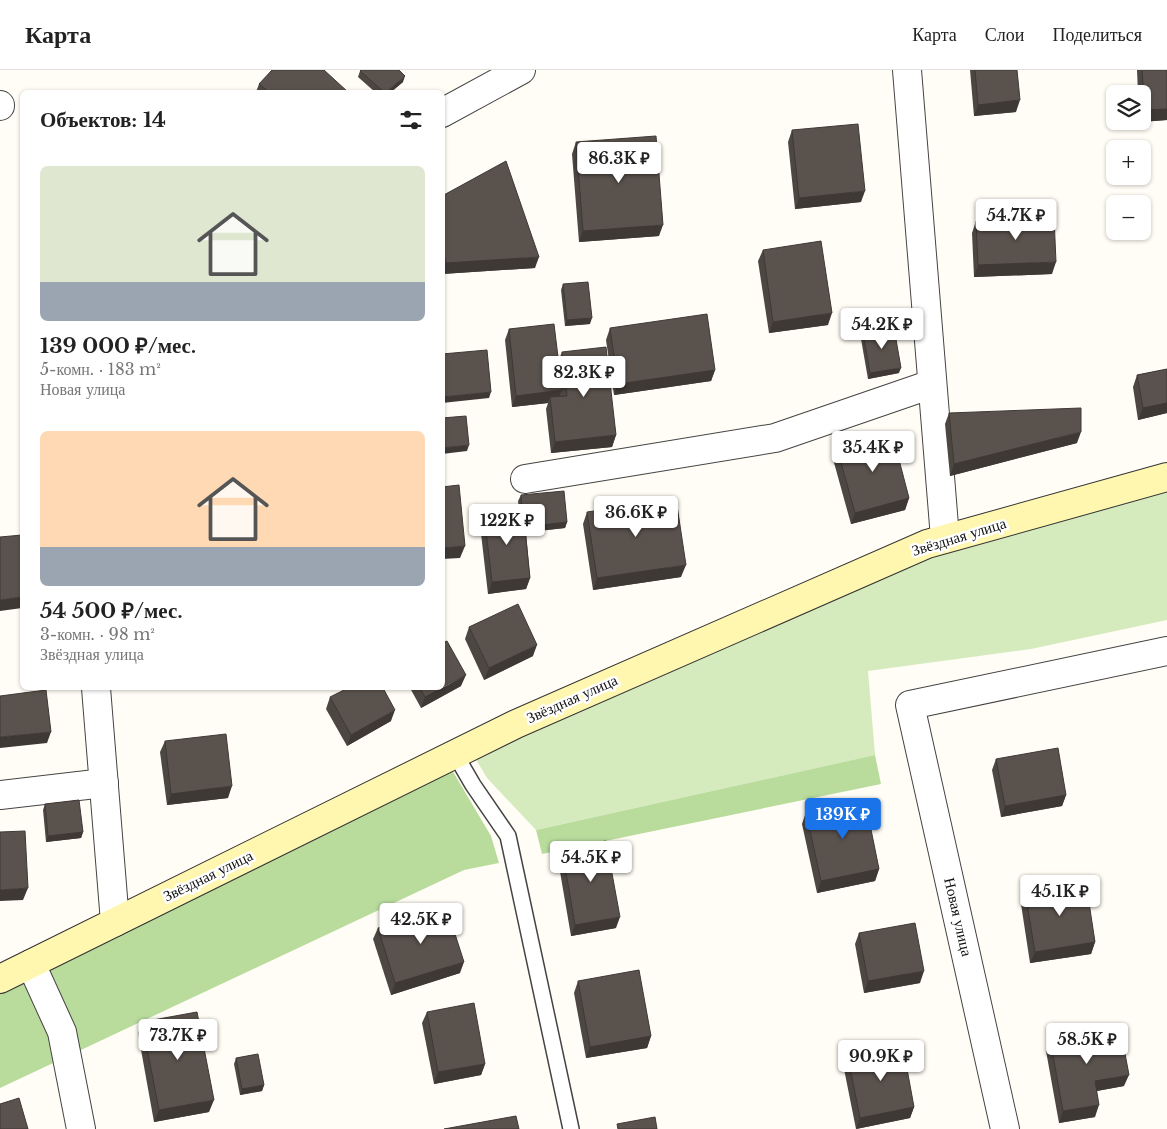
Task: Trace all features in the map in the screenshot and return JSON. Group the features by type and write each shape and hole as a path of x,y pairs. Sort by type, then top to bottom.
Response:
{"street":[{"path":"445,111 521,70"},
{"path":"907,70 945,538"},
{"path":"525,479 775,438 932,384"},
{"name":"Звёздная улица","path":"0,979 516,724 918,548 945,538 1167,477"},
{"name":"Новая улица","path":"1005,1129 910,705 1167,651"},
{"path":"96,690 114,922"},
{"path":"0,795 104,783"},
{"path":"31,964 62,1032 81,1129"}],"lane":[{"path":"455,754 473,785 508,836 571,1129"}],"green space":[{"path":"1167,490 1167,620 1031,649 868,671 875,755 536,830 487,778 474,756 709,645 930,558 1012,528"},
{"path":"875,755 881,784 542,854 536,830"},
{"path":"449,765 491,836 499,863 464,870 0,1088 0,992"}],"building":[{"path":"272,70 324,70 346,90 266,90 259,84"},
{"path":"399,70 405,76 389,90 382,90 360,71"},
{"path":"975,70 1017,70 1020,100 978,105"},
{"path":"1142,70 1167,70 1167,109 1151,110 1151,85 1143,85"},
{"path":"858,124 865,191 799,198 792,130"},
{"path":"656,136 663,225 583,231 576,142"},
{"path":"506,161 539,257 446,263 445,194"},
{"path":"1054,217 1056,262 978,265 976,221"},
{"path":"821,241 832,313 773,322 763,250"},
{"path":"588,282 592,318 567,320 563,284"},
{"path":"707,314 715,370 618,384 610,328"},
{"path":"554,324 562,390 516,396 509,329"},
{"path":"894,328 901,368 870,373 863,333"},
{"path":"606,347 616,435 555,442 550,397 567,396 562,352"},
{"path":"487,350 491,392 445,397 445,354"},
{"path":"1167,369 1167,403 1143,408 1137,375"},
{"path":"1081,408 1081,432 954,464 949,413"},
{"path":"466,416 469,445 445,448 445,418"},
{"path":"892,433 909,498 855,513 837,448"},
{"path":"459,485 465,546 445,548 445,487"},
{"path":"564,491 567,522 525,527 521,495"},
{"path":"676,499 686,565 597,578 587,512"},
{"path":"523,510 530,578 492,582 484,514"},
{"path":"20,535 20,597 0,600 0,537"},
{"path":"518,604 537,645 489,668 469,627"},
{"path":"447,641 466,675 445,686 445,642"},
{"path":"46,690 51,732 0,737 0,696"},
{"path":"344,690 384,690 395,710 351,735 330,697"},
{"path":"421,690 438,690 425,697"},
{"path":"226,734 232,786 171,794 165,741"},
{"path":"1058,748 1066,795 1005,806 996,759"},
{"path":"79,800 83,832 48,836 45,804"},
{"path":"865,800 879,869 821,881 806,812"},
{"path":"25,831 28,888 0,890 0,832"},
{"path":"606,841 620,917 575,925 562,849"},
{"path":"1086,883 1095,942 1035,952 1025,892"},
{"path":"446,906 464,962 395,983 378,928"},
{"path":"915,923 924,971 868,981 859,933"},
{"path":"639,970 651,1036 590,1047 578,981"},
{"path":"474,1003 485,1064 438,1072 427,1012"},
{"path":"197,1012 214,1100 159,1110 142,1022"},
{"path":"1120,1027 1129,1075 1095,1081 1099,1105 1063,1111 1050,1039"},
{"path":"903,1047 914,1107 860,1118 848,1057"},
{"path":"258,1054 264,1085 242,1089 236,1058"},
{"path":"19,1098 28,1129 0,1129 0,1104"},
{"path":"516,1116 519,1129 444,1129"},
{"path":"655,1117 657,1129 618,1129 617,1124"}]}
